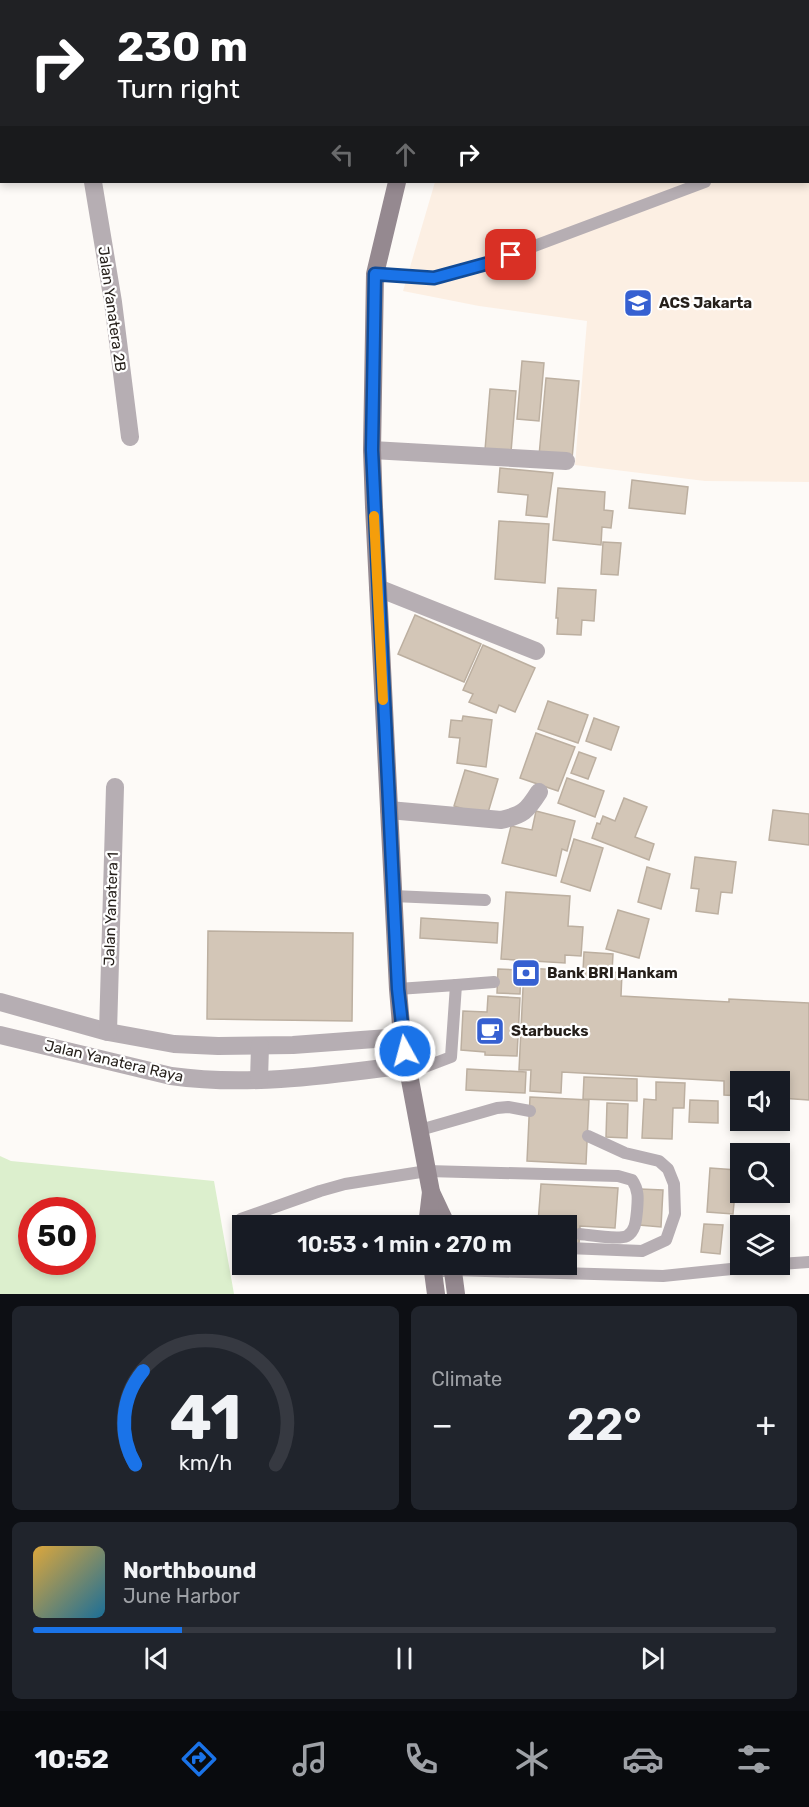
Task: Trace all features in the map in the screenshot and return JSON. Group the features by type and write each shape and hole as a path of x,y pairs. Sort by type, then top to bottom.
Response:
{"main road":[{"path":"398,183 375,274 372,450 398,989 402,1037 431,1192 428,1215"},
{"path":"431,1192 444,1215"},
{"path":"434,1275 436,1294"},
{"path":"453,1275 456,1294"}],"street":[{"name":"Jalan Yanatera 2B","path":"93,183 113,302 130,437"},
{"path":"372,450 566,461"},
{"path":"378,588 536,651"},
{"name":"Jalan Yanatera 1","path":"108,1032 115,787"},
{"path":"389,810 501,820 515,817 528,809 539,792"},
{"name":"Jalan Yanatera Raya","path":"0,1002 108,1032 174,1044 260,1046 402,1037"},
{"name":"Jalan Yanatera Raya","path":"0,1035 171,1076 212,1080 299,1079 408,1069"},
{"path":"259,1080 260,1046"}],"lane":[{"path":"375,274 434,278 489,263 702,183"},
{"path":"393,896 485,900"},
{"path":"398,989 494,982"},
{"path":"408,1069 451,1057 456,985"},
{"path":"420,1130 497,1108 508,1107 530,1111"},
{"path":"577,1248 642,1251 666,1240 675,1214 674,1184 668,1169 659,1161 625,1154 588,1136"},
{"path":"252,1215 345,1184 427,1171 618,1176 632,1179 638,1192 636,1218 632,1231 627,1236 619,1237 580,1234"},
{"path":"790,1263 809,1262"},
{"path":"577,1272 663,1276 730,1269"}],"shaded area":[{"name":"ACS Jakarta","path":"435,183 809,183 809,482 705,481 575,465 587,321 479,306 403,291"}],"green space":[{"path":"0,1156 11,1161 214,1181 234,1294 0,1294"}],"building":[{"path":"522,361 544,363 539,421 517,419"},
{"path":"546,378 579,381 572,459 539,456"},
{"path":"490,389 516,391 511,452 485,450"},
{"path":"500,468 553,473 547,517 526,515 528,495 498,492"},
{"path":"632,480 688,487 685,514 629,508"},
{"path":"558,488 605,492 604,510 613,511 611,528 602,527 601,545 553,540"},
{"path":"499,521 549,524 545,583 495,579"},
{"path":"603,542 621,543 618,575 601,574"},
{"path":"558,588 596,590 594,621 582,620 581,635 557,634"},
{"path":"415,615 481,644 464,682 398,654"},
{"path":"483,645 535,668 515,712 499,705 496,713 469,702 473,694 463,690"},
{"path":"548,701 588,715 578,743 538,729"},
{"path":"463,716 492,720 486,767 457,763 460,738 449,737 451,720 462,721"},
{"path":"594,718 619,727 611,750 586,741"},
{"path":"536,733 575,747 558,791 520,778"},
{"path":"579,752 596,758 588,779 571,773"},
{"path":"465,770 498,779 487,816 454,806"},
{"path":"567,778 604,791 595,817 558,803"},
{"path":"624,798 647,807 635,837 654,844 649,860 592,838 597,823 600,824 603,816 615,821"},
{"path":"773,810 809,814 809,845 769,840"},
{"path":"536,811 575,821 567,851 562,849 556,876 502,863 511,826 532,830"},
{"path":"574,839 603,848 590,891 561,882"},
{"path":"695,857 736,862 732,893 721,892 718,914 696,911 699,889 691,888"},
{"path":"647,867 670,874 661,909 638,902"},
{"path":"506,892 570,896 568,926 583,927 581,956 565,955 565,963 501,959"},
{"path":"618,910 649,919 639,958 606,949"},
{"path":"421,918 498,923 497,943 420,938"},
{"path":"208,931 353,933 352,1021 207,1019"},
{"path":"584,952 613,954 612,972 622,973 621,996 729,1002 729,999 809,1003 809,1100 790,1099 790,1071 730,1071 730,1095 724,1095 724,1081 562,1072 561,1093 530,1091 531,1070 519,1070 524,968 583,971"},
{"path":"498,969 521,970 520,994 497,993"},
{"name":"Starbucks","path":"488,996 520,998 517,1056 485,1055 485,1052 461,1050 463,1011 487,1012"},
{"path":"467,1069 526,1072 525,1093 466,1090"},
{"path":"584,1077 637,1079 637,1101 583,1099"},
{"path":"656,1082 685,1083 684,1108 673,1108 672,1139 642,1138 644,1099 656,1100"},
{"path":"530,1097 589,1100 586,1164 527,1161"},
{"path":"690,1100 718,1101 718,1123 689,1122"},
{"path":"607,1103 628,1104 627,1138 606,1137"},
{"path":"710,1168 730,1169 730,1203 734,1203 733,1214 707,1212"},
{"path":"541,1184 618,1188 615,1228 580,1226 579,1244 577,1244 577,1215 539,1215"},
{"path":"640,1189 663,1190 661,1227 639,1225"},
{"path":"704,1224 723,1225 720,1254 701,1252"}],"slow traffic":[{"path":"374,516 383,700"}],"place":[{"name":"ACS Jakarta","path":"638,303"},
{"name":"Bank BRI Hankam","path":"526,973"},
{"name":"Starbucks","path":"490,1031"}],"route":[{"path":"405,1051 398,989 372,450 375,274 434,278 511,255"}]}
